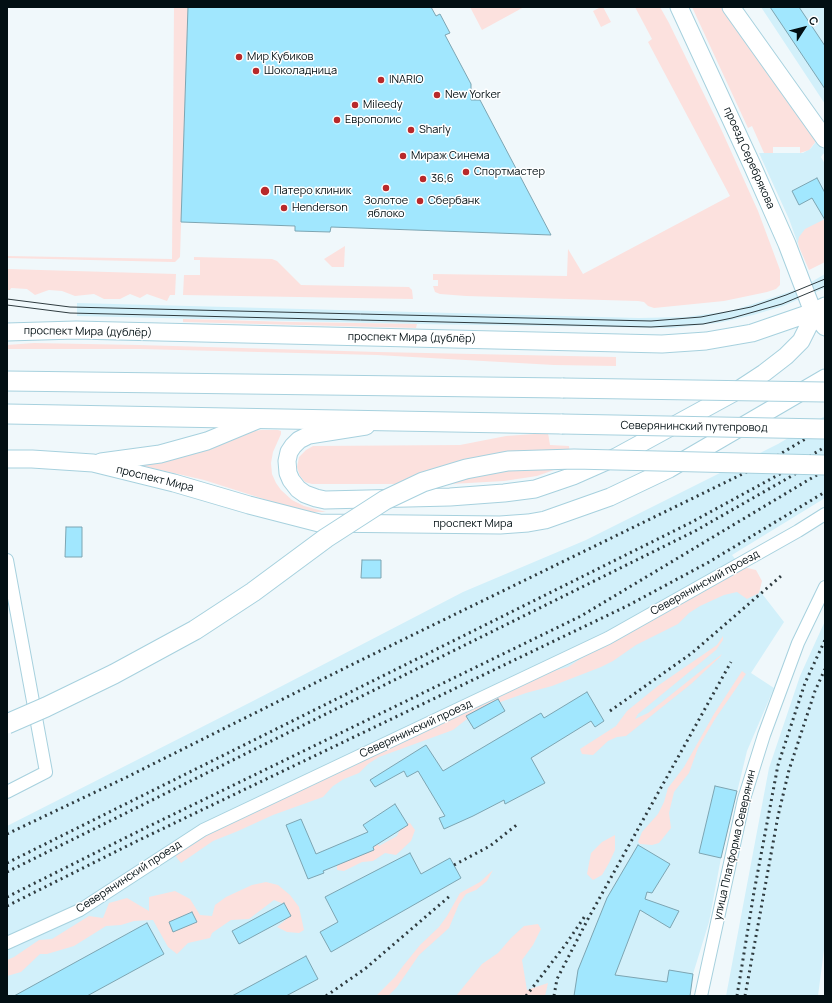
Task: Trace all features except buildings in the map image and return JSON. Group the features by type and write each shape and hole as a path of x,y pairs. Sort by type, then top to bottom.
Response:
{"main road":[{"name":"проезд Серебрякова","path":"679,7 787,244 819,309 825,327"},
{"path":"731,7 825,138"},
{"path":"743,7 825,138"},
{"name":"проспект Мира (дублёр)","path":"7,332 100,331 662,344 706,342 752,333 819,309"},
{"path":"395,422 309,435 299,440 292,446 287,461 288,474 291,480 298,489 305,494 325,500 450,497 504,494 536,489 573,476 616,457 735,392 764,373 791,351 801,341 819,309"},
{"path":"7,368 54,382"},
{"name":"проспект Мира","path":"7,459 93,463 318,522 500,525 528,523 545,520 610,497 656,475 825,378"},
{"path":"7,381 825,392"},
{"name":"проспект Мира","path":"7,414 562,424"},
{"name":"проспект Мира","path":"93,463 160,454 207,441 260,419"},
{"name":"Северянинский путепровод","path":"562,424 825,429"},
{"path":"7,724 114,674 195,630 253,592 326,538 385,500 422,482 466,469 508,461 574,459 825,465"},
{"path":"7,733 46,707"}],"street":[{"name":"Северянинский проезд","path":"7,943 80,910 203,830 608,638 798,531 825,514"},
{"path":"7,560 46,772 7,792"},
{"name":"улица Платформа Северянин","path":"701,996 744,799 764,735 798,643 825,587"}],"shaded area":[{"path":"174,7 188,7 180,257 175,262 7,258 7,256 172,259"},
{"path":"470,7 524,7 482,30"},
{"path":"603,7 611,22 601,27 593,11"},
{"path":"635,7 660,7 669,23 721,129 758,211 780,270 780,285 776,289 767,292 724,301 654,308 648,306 644,302 638,301 466,296 440,294 435,292 433,286 438,286 438,280 433,280 433,274 567,276 568,249 583,274 730,196 648,42 652,39"},
{"path":"692,7 733,7 817,140 809,150 800,153 800,147 773,147 773,153 764,153 752,126 748,128"},
{"path":"761,7 825,7 825,104"},
{"path":"817,140 825,147 825,153 821,157 825,164 825,219 798,242 799,247 789,219 759,153 803,153 811,148"},
{"path":"825,219 825,262 809,270 799,247 799,237 805,229"},
{"path":"345,246 344,267 332,267 324,259"},
{"path":"194,257 272,259 277,261 301,285 409,287 412,290 413,299 183,295 184,275 200,275 200,260 194,260"},
{"path":"7,269 176,274 175,295 170,295 167,301 147,294 140,298 130,294 120,299 104,299 94,294 75,296 62,291 49,290 35,295 27,289 11,288 10,290 7,290"},
{"path":"825,274 825,288 783,306 718,323 672,328 77,316 77,303 639,318 686,317 730,311 750,305 801,288"},
{"path":"183,319 417,324 416,328 183,322"},
{"path":"34,343 616,357 616,366 554,365 377,355 140,349 7,349 7,345"},
{"path":"825,416 825,498 732,555 784,622 751,673 774,688 747,751 721,858 709,922 693,974 690,996 7,996 7,826 463,592 586,540 778,444"},
{"path":"254,431 281,431 273,452 271,463 272,474 281,490 292,500 304,506 326,512 306,512 204,480 139,465 202,451"},
{"path":"548,433 550,445 569,446 571,464 537,476 504,481 451,484 312,484 305,482 300,476 297,467 299,457 313,446 460,445 506,436"},
{"path":"743,567 756,570 762,581 759,593 747,599 737,592 724,595 700,606 689,613 678,624 636,645 613,661 601,667 552,686 489,706 467,719 453,730 379,757 368,764 359,773 344,779 333,786 323,797 273,815 213,841 181,863 174,854 165,851 542,674 568,667 609,640"},
{"path":"825,621 825,942 818,996 726,996 769,768 800,676"},
{"path":"723,636 723,640 716,650 638,714 635,719 648,713 722,654 691,684 626,736 617,737 608,741 593,755 582,754 580,749 616,726 627,711 659,685 717,645"},
{"path":"742,671 746,674 715,719 698,748 689,773 674,792 669,813 671,828 659,843 652,845 640,844 638,842 642,832 658,814 664,802 668,788 684,767 714,714"},
{"path":"410,823 415,830 411,841 396,855 385,853 373,861 362,862 344,871 337,870 337,862 375,841 379,846 397,836 402,825"},
{"path":"615,835 615,850 609,863 602,875 593,880 587,874 591,853 602,842"},
{"path":"493,870 487,881 476,890 466,894 459,904 449,928 419,955 397,987 388,996 376,996 395,977 420,945 439,927 460,893 480,882"},
{"path":"266,882 278,885 290,895 299,907 304,930 299,933 287,932 277,927 289,917 286,905 274,900 249,919 231,920 212,933 210,938 188,943 177,954 168,947 153,920 134,921 121,925 106,926 74,946 47,954 40,954 21,972 7,976 7,960 39,940 52,939 89,916 103,918 109,903 127,898 149,911 149,897 175,891 190,899 200,915 212,916 215,905 226,897 252,885"},
{"path":"538,924 541,929 533,945 522,960 527,990 548,983 545,996 456,996 482,964 498,953 524,926"}],"tram line":[{"path":"7,299 70,307 651,321 701,317 751,307 825,279"},
{"path":"7,305 70,313 651,327 703,324 732,318 782,304 825,286"}],"railway":[{"path":"7,834 127,777 347,667 767,462 825,427"},
{"path":"7,863 690,523 780,474 825,447"},
{"path":"7,872 695,531 825,457"},
{"path":"7,897 581,616 825,470"},
{"path":"7,906 135,842 627,606 709,562 825,492"},
{"path":"610,711 692,653 781,576"},
{"path":"737,996 754,892 778,765 805,683 825,640"},
{"path":"554,996 557,979 589,917 731,662"},
{"path":"745,996 778,816 789,770 815,691 825,669"},
{"path":"454,865 490,846 519,823"},
{"path":"326,996 366,968 451,895"},
{"path":"526,996 566,944 585,916"}],"place":[{"name":"Мир Кубиков","path":"239,57"},
{"name":"Шоколадница","path":"256,71"},
{"name":"INARIO","path":"381,80"},
{"name":"New Yorker","path":"437,95"},
{"name":"Mileedy","path":"355,105"},
{"name":"Европолис","path":"337,120"},
{"name":"Sharly","path":"411,130"},
{"name":"Мираж Синема","path":"403,156"},
{"name":"Спортмастер","path":"466,172"},
{"name":"36,6","path":"423,179"},
{"name":"Золотое яблоко","path":"386,188"},
{"name":"Патеро клиник","path":"265,191"},
{"name":"Сбербанк","path":"420,201"},
{"name":"Henderson","path":"284,208"}]}
